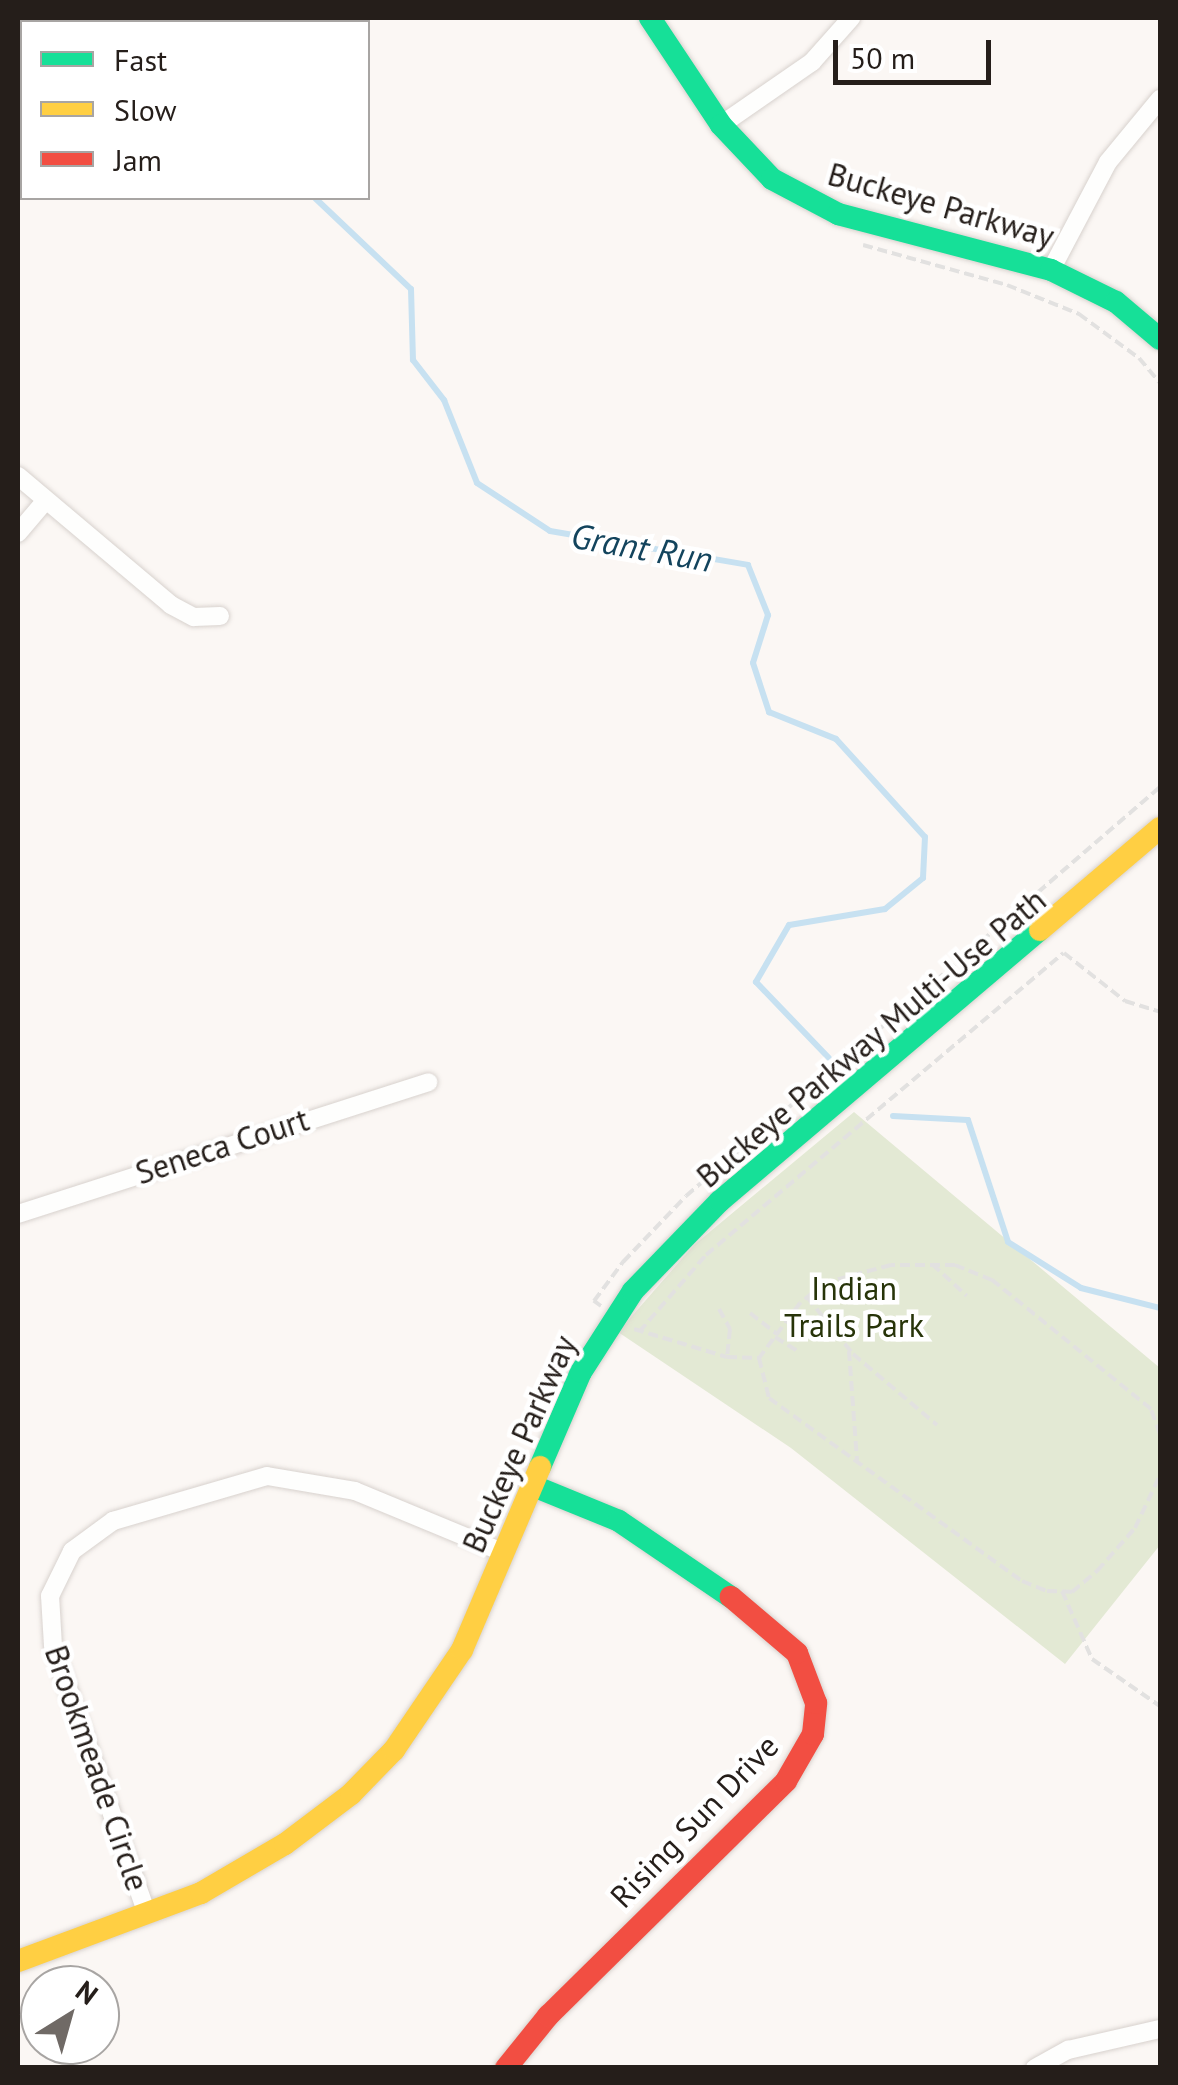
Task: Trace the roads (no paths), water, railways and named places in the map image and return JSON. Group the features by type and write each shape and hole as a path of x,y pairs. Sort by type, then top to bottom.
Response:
{"street":[{"name":"Buckeye Parkway","path":"650,18 721,125 772,179 838,214 1051,270 1116,302 1160,339"},
{"path":"721,125 812,62 852,18"},
{"path":"1051,270 1108,162 1160,99"},
{"path":"18,476 171,605 194,617 220,616"},
{"path":"18,533 46,500"},
{"name":"Buckeye Parkway","path":"18,1961 148,1914 250,1866 352,1794 394,1750 454,1663 532,1486 608,1328 688,1230 1160,828"},
{"name":"Seneca Court","path":"18,1214 428,1082"},
{"name":"Brookmeade Circle","path":"148,1914 53,1646 50,1596 72,1552 113,1521 266,1476 355,1491 505,1552"},
{"name":"Rising Sun Drive","path":"506,2068 548,2016 786,1781 813,1734 816,1703 797,1653 765,1623 668,1549 618,1521 532,1486"},
{"path":"1034,2068 1068,2050 1160,2029"}],"waterway":[{"name":"Grant Run","path":"317,200 411,289 413,360 444,400 477,483 550,531 748,565 768,615 753,663 769,712 836,739 925,837 923,878 885,909 789,925 756,982 829,1058"},
{"name":"Grant Run","path":"893,1116 968,1120 1008,1242 1081,1288 1160,1308"}],"park label":[{"name":"Indian Trails Park","path":"854,1308"}]}
